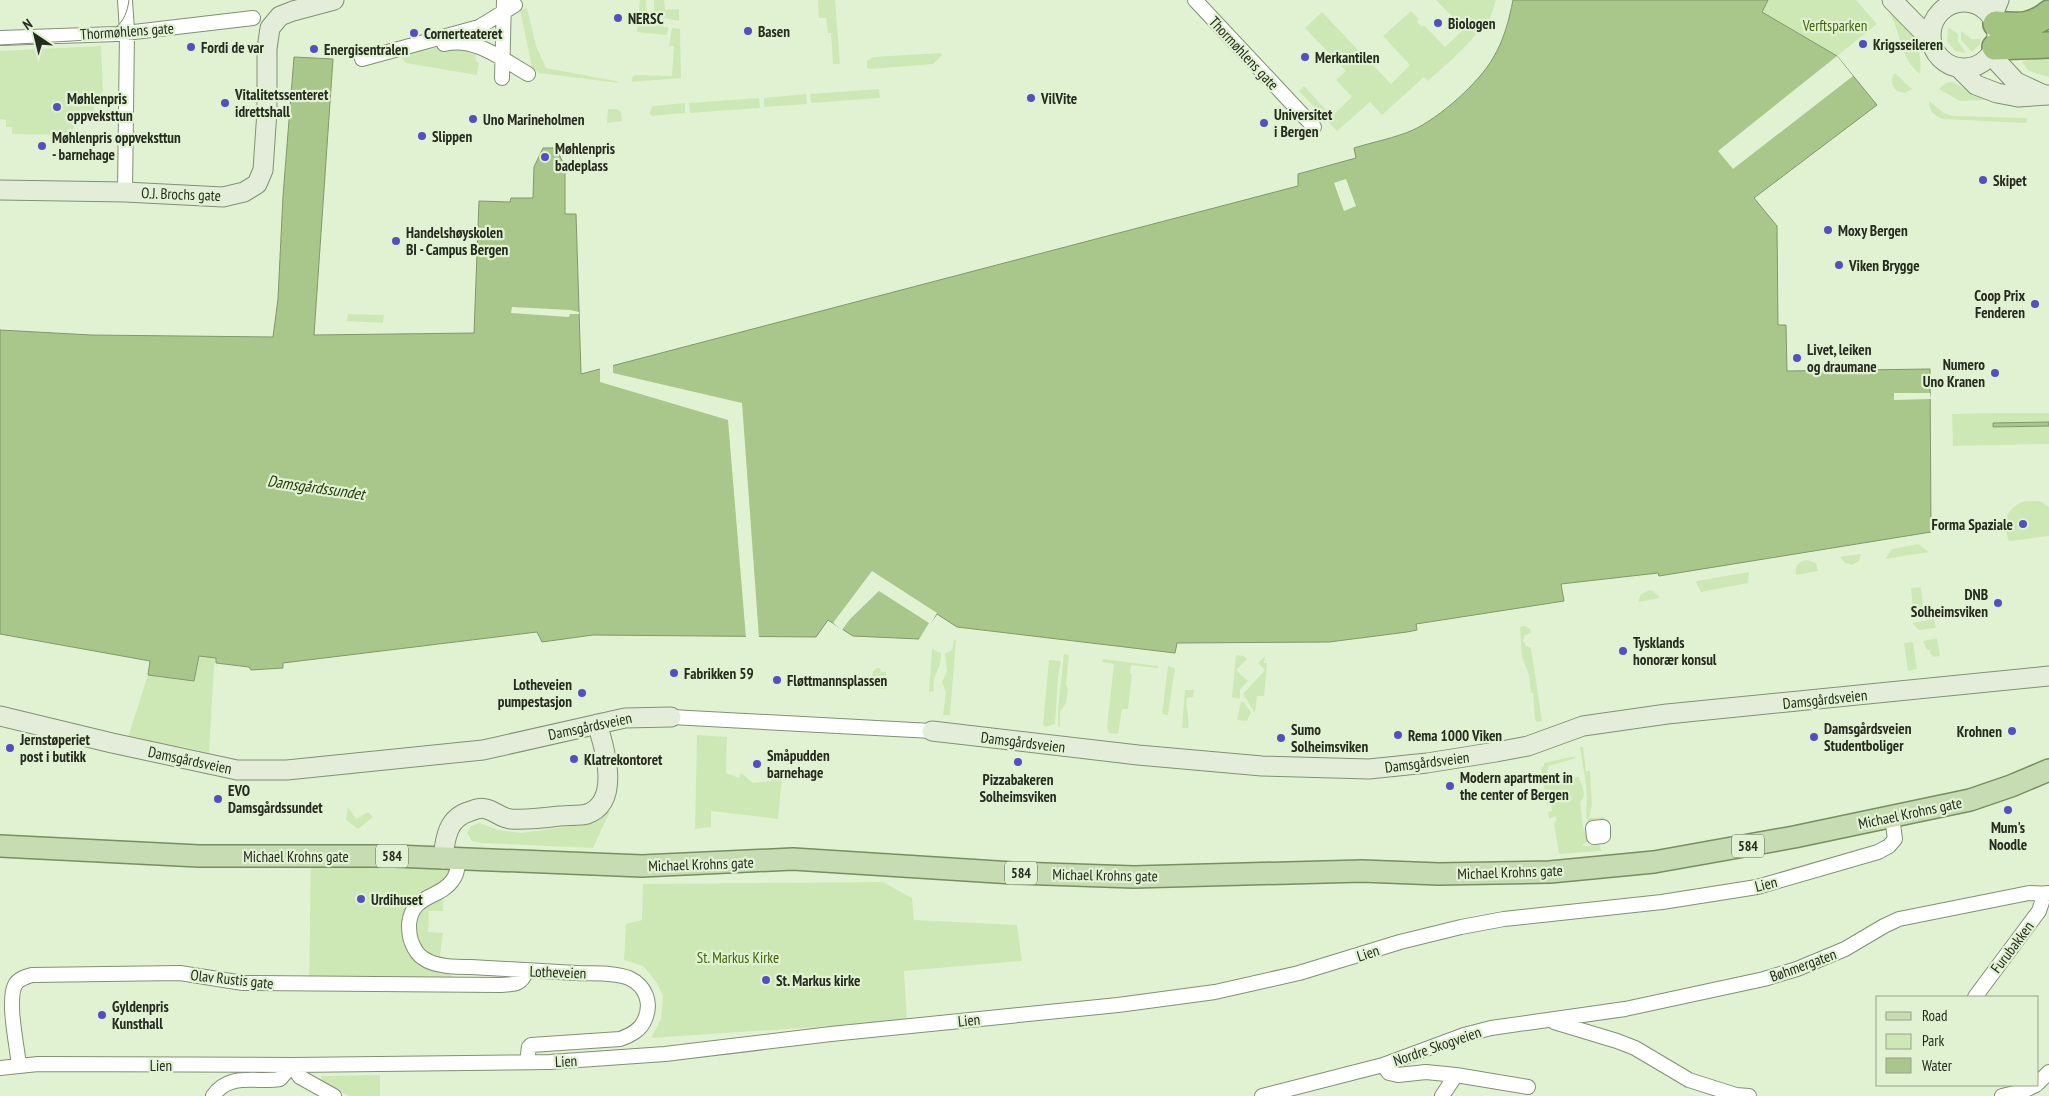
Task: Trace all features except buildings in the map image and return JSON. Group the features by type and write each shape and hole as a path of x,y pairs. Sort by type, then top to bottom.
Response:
{"highway":[{"path":"2042,0 2049,4"},
{"path":"1995,28 2035,23 2049,13"},
{"path":"1995,28 2049,45"}],"main road":[{"name":"Michael Krohns gate","path":"0,846 199,856 385,856 642,866 793,860 1013,873 1134,877 1355,871 1505,874 1596,869 1654,862 1784,839 1970,800 2049,770"}],"street":[{"path":"125,192 126,0"},
{"name":"O.J. Brochs gate","path":"0,190 125,192 223,197 244,192 257,184 263,170 267,111 267,49 268,35 272,24 280,16 334,0"},
{"name":"Thormøhlens gate","path":"1195,0 1314,127"},
{"path":"1892,0 1931,40"},
{"path":"1958,1 1978,5 1995,28 2006,72 2016,82 2046,95 2018,97 1976,86 1958,68 1941,60 1934,51 1931,40 1934,20 1943,9 1958,1"},
{"path":"362,59 479,28 508,6"},
{"path":"502,78 508,6"},
{"name":"Thormøhlens gate","path":"0,38 117,34 127,31 202,25 253,18"},
{"path":"1958,68 1977,66 1995,28"},
{"path":"414,45 426,48 455,41 478,46 528,74"},
{"name":"Damsgårdsveien","path":"0,716 118,745 237,770 287,770 483,750 638,716 932,731 1128,754 1262,766 1369,769 1427,763 1496,752 1528,746 1582,726 1667,714 2049,676"},
{"name":"Lotheveien","path":"527,1062 529,1047 532,1045 620,1039 630,1036 642,1027 649,1004 648,998 639,986 628,978 610,974 526,971 447,965 423,958 410,940 410,921 413,911 420,901 446,887 456,875 445,836 452,823 468,812 480,808 508,818 534,819 587,814 602,801 608,785 605,747 597,724"},
{"name":"Lien","path":"0,1068 19,1065 292,1065 527,1062 665,1054 831,1034 1118,1005 1215,992 1299,973 1400,942 1504,919 1662,902 1757,887 1868,855 1889,846 1895,839 1892,817"},
{"name":"Bøhmergaten","path":"1550,1021 1626,1009 1764,979 1797,969 1846,949 1899,919 2029,893 2045,894"},
{"name":"Furubakken","path":"1976,996 2039,911 2045,894"},
{"name":"Olav Rustis gate","path":"19,1065 11,998 15,984 32,975 180,973 243,984 499,985 520,982 524,979 526,971"},
{"path":"1550,1021 1635,1048 1689,1080 1736,1095 1749,1096"},
{"name":"Nordre Skogveien","path":"1262,1096 1383,1065 1464,1035 1491,1028 1550,1021"},
{"path":"213,1096 226,1083 280,1078 292,1065 300,1077 334,1096"},
{"name":"Nordre Skogveien","path":"1383,1065 1389,1073 1398,1075 1426,1072 1528,1087"},
{"path":"2039,1082 2049,1072"},
{"path":"1442,1096 1456,1075"},
{"path":"2002,1096 2023,1091 2033,1086"}],"green space":[{"path":"640,0 646,0 647,22 669,28 666,35 637,32"},
{"path":"654,0 664,0 665,10 679,9 679,21 654,16"},
{"path":"818,0 835,0 840,64 833,64 831,33 828,33 826,18 819,18"},
{"path":"1436,0 1496,0 1489,22 1486,19 1462,50 1428,81 1424,77 1382,115 1370,102 1337,131 1299,91 1304,86 1332,116 1352,97 1336,80 1346,71 1305,28 1322,12 1361,53 1359,55 1365,61 1368,60 1391,84 1410,65 1383,36 1411,11 1419,19 1417,22 1422,27 1424,25 1445,47 1464,29"},
{"name":"Verftsparken","path":"1768,0 1856,0 1877,24 1837,56 1761,12"},
{"path":"1892,7 1914,38 1920,55 1920,74 1908,61 1889,11"},
{"path":"527,8 536,46 546,68 619,83 539,73 532,67 520,10"},
{"path":"1948,27 1958,34 1958,41 1966,53 1955,51 1947,41"},
{"path":"672,28 680,29 681,78 632,82 632,78 635,75 672,76 674,46 669,46"},
{"path":"1961,31 1972,39 1981,39 1980,44 1972,52 1961,40"},
{"path":"450,44 475,48 476,61 479,63 477,75 406,63 398,54 415,49 426,50"},
{"path":"101,46 103,92 102,95 94,96 94,118 81,118 80,122 74,122 74,129 68,129 67,135 12,134 12,127 6,127 6,120 0,119 0,51"},
{"path":"940,53 942,55 933,64 867,68 867,61 873,57"},
{"path":"2028,59 2049,59 2049,77 2029,71 2022,62"},
{"path":"1895,73 1912,89 1905,93 1897,91 1893,87 1892,82"},
{"path":"1953,82 1985,100 1960,101 1939,89 1946,83"},
{"path":"879,89 880,98 811,103 810,94"},
{"path":"806,94 807,104 764,107 764,98"},
{"path":"759,98 760,108 690,113 689,103"},
{"path":"1929,101 1944,113 1953,116 2027,118 2026,123 1943,119 1933,113"},
{"path":"685,103 685,113 652,116 649,113 653,106"},
{"path":"608,109 617,109 621,112 622,121 607,123"},
{"path":"348,314 384,315 383,323 347,321"},
{"path":"2049,413 2049,444 1953,446 1952,414"},
{"path":"2025,501 2040,501 2049,507 2049,536 2009,541 2005,528 2007,516 2013,508"},
{"path":"1918,544 1929,552 1885,559 1892,549"},
{"path":"1861,554 1859,561 1852,565 1845,563 1840,557"},
{"path":"1807,560 1816,563 1818,571 1796,575 1798,564"},
{"path":"1749,572 1748,583 1701,592 1696,582 1697,581"},
{"path":"1921,587 1923,608 1913,609 1911,588"},
{"path":"1650,590 1660,598 1638,602 1641,594"},
{"path":"1934,619 1936,628 1919,630 1912,623"},
{"path":"1525,626 1530,629 1531,633 1525,635 1523,641 1526,646 1531,648 1542,721 1537,722 1529,675 1522,657 1520,627"},
{"path":"1937,638 1940,656 1933,657 1929,652 1931,650 1927,650 1923,641"},
{"path":"954,640 956,640 950,715 943,715 946,693 942,682 947,671 945,654 952,650"},
{"path":"1913,642 1917,669 1908,671 1904,643"},
{"path":"932,649 941,653 941,659 934,680 934,691 929,692"},
{"path":"1064,654 1069,655 1066,685 1068,689 1066,703 1060,712 1060,727 1058,726 1058,709"},
{"path":"1236,655 1244,656 1247,659 1236,670 1248,681 1240,690 1240,699 1232,697"},
{"path":"199,656 216,658 209,753 184,747 127,740 148,675 194,681"},
{"path":"1265,656 1264,663 1267,663 1264,696 1257,696 1255,713 1243,694 1265,670 1258,663"},
{"path":"1103,659 1158,666 1158,668 1131,665 1130,673 1132,674 1128,709 1122,709 1118,734 1109,733 1107,727 1114,664 1102,662"},
{"path":"1049,660 1061,661 1055,724 1045,727 1043,724"},
{"path":"1168,666 1175,668 1168,715 1162,714"},
{"path":"880,668 881,672 886,672 886,689 876,689 878,680 872,677 873,671"},
{"path":"1185,690 1194,690 1193,697 1187,698 1188,728 1182,728"},
{"path":"1241,702 1244,702 1251,712 1247,721 1237,720"},
{"path":"697,735 727,737 726,773 739,778 741,773 753,783 772,781 772,777 782,778 778,819 711,811 711,827 695,829"},
{"path":"1580,747 1583,747 1586,771 1590,771 1592,805 1589,818 1604,817 1606,827 1588,823 1586,788"},
{"path":"1571,757 1576,758 1549,766 1546,774 1557,779 1579,777 1584,792 1580,802 1583,827 1586,834 1589,835 1590,841 1583,844 1583,846 1600,845 1601,851 1559,854 1554,823 1557,820 1555,816 1549,819 1548,812 1552,811 1551,805 1547,806 1546,799 1549,798 1548,792 1545,792 1541,767 1544,766 1544,763"},
{"path":"348,807 356,819 368,812 373,817 358,829 346,820"},
{"path":"601,811 610,811 593,848 482,843 472,841 467,833 471,826 480,823 498,830 521,833 585,824"},
{"path":"311,856 458,860 444,887 443,911 429,911 428,932 443,933 440,956 416,950 442,964 459,984 309,985"},
{"name":"St. Markus Kirke","path":"883,882 912,898 914,920 1017,925 1022,961 904,971 907,1021 651,1038 661,1019 663,996 657,983 643,966 624,960 626,924 642,920 643,884"},
{"path":"380,1075 380,1096 349,1096 322,1083 321,1076"}],"water":[{"name":"Damsgårdssundet","path":"1513,0 1768,0 1762,12 1837,56 1877,105 1754,198 1777,226 1778,325 1786,325 1787,371 1930,369 1931,532 1659,576 1658,573 1561,584 1564,601 1416,624 1417,630 1407,632 1329,642 1177,643 1175,653 957,627 937,614 919,639 853,636 828,620 816,637 593,635 542,642 537,632 283,663 283,668 251,670 249,667 216,663 216,658 199,656 194,681 148,675 150,661 0,634 0,330 91,335 273,337 278,299 283,196 294,57 333,59 314,335 474,333 479,201 510,202 511,198 533,198 534,167 543,148 556,148 565,167 565,214 576,214 581,374 1298,186 1298,174 1356,158 1354,148 1413,130 1458,99 1487,68 1497,51 1506,30"},
{"path":"2049,422 2049,426 1993,427 1993,423"}],"pier":[{"path":"1837,56 1853,76 1733,169 1718,151"},
{"path":"1346,179 1356,206 1344,211 1334,183"},
{"path":"512,307 570,310 579,312 579,314 570,314 569,317 511,313"},
{"path":"613,363 613,373 742,403 759,638 746,638 728,420 600,382 600,366"},
{"path":"1894,393 1930,393 1931,399 1894,400"},
{"path":"872,571 937,613 922,639 919,639 929,623 879,591 850,619 842,630 833,623"}],"tram line":[{"path":"0,45 97,38 105,35 121,22 125,16 129,0"}],"place":[{"name":"NERSC","path":"618,18"},
{"name":"Biologen","path":"1438,23"},
{"name":"Basen","path":"748,31"},
{"name":"Cornerteateret","path":"414,33"},
{"name":"Krigsseileren","path":"1863,44"},
{"name":"Fordi de var","path":"191,47"},
{"name":"Energisentralen","path":"314,49"},
{"name":"Merkantilen","path":"1305,57"},
{"name":"VilVite","path":"1031,98"},
{"name":"Vitalitetssenteret idrettshall","path":"225,103"},
{"name":"Møhlenpris oppveksttun","path":"57,107"},
{"name":"Uno Marineholmen","path":"473,119"},
{"name":"Universitet i Bergen","path":"1264,123"},
{"name":"Slippen","path":"422,136"},
{"name":"Møhlenpris oppveksttun - barnehage","path":"42,146"},
{"name":"Møhlenpris badeplass","path":"545,157"},
{"name":"Skipet","path":"1983,180"},
{"name":"Moxy Bergen","path":"1828,230"},
{"name":"Handelshøyskolen BI - Campus Bergen","path":"396,241"},
{"name":"Viken Brygge","path":"1839,265"},
{"name":"Coop Prix Fenderen","path":"2035,304"},
{"name":"Livet, leiken og draumane","path":"1797,358"},
{"name":"Numero Uno Kranen","path":"1995,373"},
{"name":"Forma Spaziale","path":"2023,524"},
{"name":"DNB Solheimsviken","path":"1998,603"},
{"name":"Tysklands honorær konsul","path":"1623,651"},
{"name":"Fabrikken 59","path":"674,673"},
{"name":"Fløttmannsplassen","path":"777,680"},
{"name":"Lotheveien pumpestasjon","path":"582,693"},
{"name":"Krohnen","path":"2012,731"},
{"name":"Rema 1000 Viken","path":"1398,735"},
{"name":"Damsgårdsveien Studentboliger","path":"1814,737"},
{"name":"Sumo Solheimsviken","path":"1281,738"},
{"name":"Jernstøperiet post i butikk","path":"10,748"},
{"name":"Klatrekontoret","path":"574,759"},
{"name":"Pizzabakeren Solheimsviken","path":"1018,762"},
{"name":"Småpudden barnehage","path":"757,764"},
{"name":"Modern apartment in the center of Bergen","path":"1450,786"},
{"name":"EVO Damsgårdssundet","path":"218,799"},
{"name":"Mum's Noodle","path":"2008,810"},
{"name":"Urdihuset","path":"361,899"},
{"name":"St. Markus kirke","path":"766,980"},
{"name":"Gyldenpris Kunsthall","path":"102,1015"}]}
